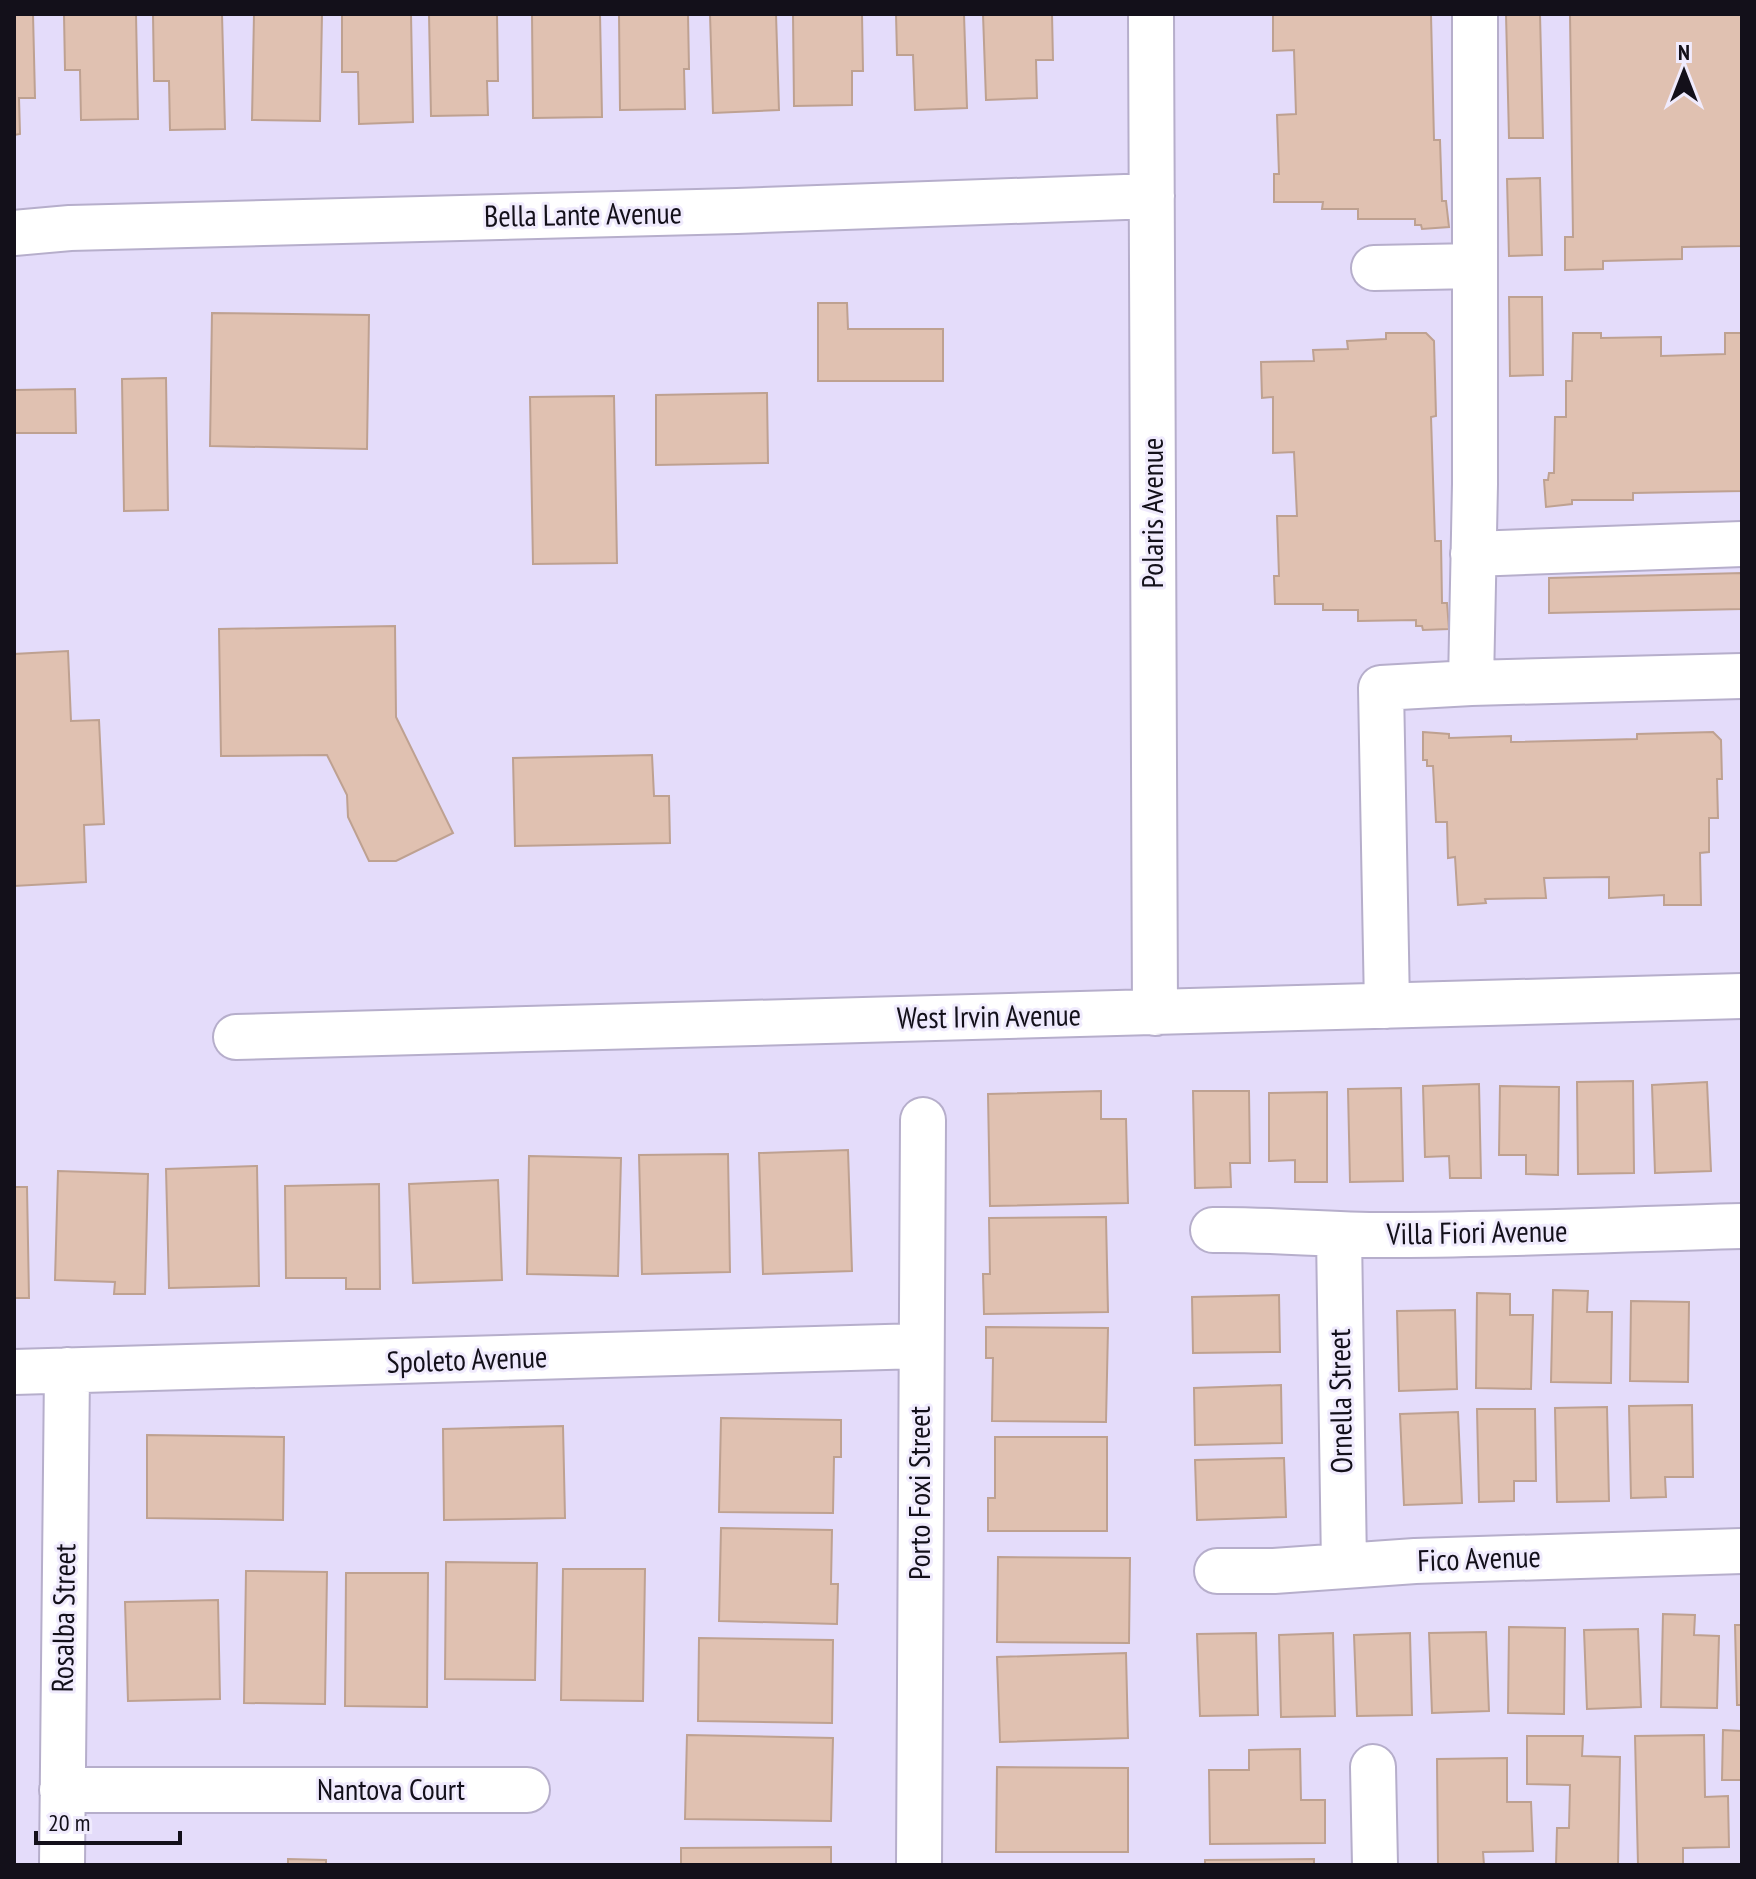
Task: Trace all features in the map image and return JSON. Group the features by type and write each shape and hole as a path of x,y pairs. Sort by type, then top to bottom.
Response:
{"street":[{"name":"Polaris Avenue","path":"1151,14 1155,1013"},
{"path":"1471,683 1475,14"},
{"name":"Bella Lante Avenue","path":"14,233 70,228 753,211 1152,196"},
{"path":"1374,268 1475,266"},
{"path":"1473,554 1742,544"},
{"path":"1387,1006 1381,688 1742,676"},
{"name":"West Irvin Avenue","path":"236,1037 1742,996"},
{"name":"Porto Foxi Street","path":"919,1865 923,1120"},
{"name":"Villa Fiori Avenue","path":"1213,1230 1339,1235 1742,1226"},
{"name":"Ornella Street","path":"1339,1235 1344,1566"},
{"name":"Spoleto Avenue","path":"14,1372 921,1346"},
{"name":"Rosalba Street","path":"62,1865 67,1370"},
{"name":"Fico Avenue","path":"1217,1571 1274,1571 1415,1561 1742,1551"},
{"path":"1373,1767 1375,1865"},
{"name":"Nantova Court","path":"62,1790 527,1790"}],"building":[{"path":"14,14 33,14 35,98 19,98 20,134 14,135"},
{"path":"64,14 136,14 138,119 81,120 80,70 65,70"},
{"path":"153,14 222,14 225,129 170,130 169,81 154,81"},
{"path":"254,14 322,14 320,121 252,120"},
{"path":"342,14 411,14 413,122 359,124 358,72 342,72"},
{"path":"429,14 497,14 498,81 487,81 488,115 431,116"},
{"path":"532,14 600,14 602,117 533,118"},
{"path":"619,14 688,14 689,69 684,69 685,109 620,110"},
{"path":"710,14 776,14 779,110 713,113"},
{"path":"793,14 862,14 863,71 852,71 852,105 794,106"},
{"path":"896,14 964,14 967,108 915,110 913,55 897,55"},
{"path":"983,14 1052,14 1053,60 1036,60 1037,98 986,100"},
{"path":"1273,14 1436,14 1431,15 1434,140 1440,140 1442,201 1446,201 1449,227 1422,229 1421,225 1415,225 1415,219 1358,219 1358,209 1322,209 1323,202 1274,202 1274,174 1279,174 1277,115 1296,114 1294,50 1273,51"},
{"path":"1506,14 1540,14 1543,138 1509,138"},
{"path":"1570,14 1742,14 1742,246 1682,247 1682,259 1603,261 1603,269 1565,270 1565,237 1573,237"},
{"path":"1540,178 1542,255 1509,256 1507,179"},
{"path":"1509,297 1542,297 1543,375 1510,376"},
{"path":"818,303 847,303 848,329 943,329 943,381 818,381"},
{"path":"212,313 369,315 367,449 210,446"},
{"path":"1386,333 1426,333 1434,341 1436,416 1431,417 1435,541 1441,541 1442,603 1447,603 1449,629 1423,630 1422,626 1416,626 1416,620 1358,621 1358,610 1323,610 1323,604 1275,604 1274,576 1279,576 1277,516 1297,516 1294,452 1273,453 1273,397 1262,398 1261,362 1314,361 1313,350 1348,349 1347,341 1386,339"},
{"path":"1573,333 1601,333 1601,338 1661,337 1661,356 1725,354 1725,333 1742,333 1742,491 1633,493 1633,500 1572,500 1572,504 1546,507 1544,480 1548,480 1549,473 1554,473 1555,417 1566,417 1566,381 1572,381"},
{"path":"166,378 168,510 124,511 122,379"},
{"path":"75,389 76,433 14,433 14,390"},
{"path":"767,393 768,463 656,465 656,395"},
{"path":"614,396 617,563 533,564 530,397"},
{"path":"1742,573 1742,609 1549,613 1549,578"},
{"path":"395,626 396,717 453,833 396,861 369,861 348,817 347,795 327,755 221,756 219,629"},
{"path":"68,651 71,721 99,720 104,824 84,825 86,882 14,886 14,654"},
{"path":"1423,732 1449,734 1449,738 1511,736 1511,742 1637,739 1637,734 1713,732 1721,740 1722,779 1717,779 1718,818 1709,818 1709,852 1700,853 1701,905 1664,905 1664,895 1609,898 1609,877 1544,878 1546,898 1485,899 1486,903 1458,905 1455,857 1448,858 1447,822 1436,822 1433,766 1427,766 1427,760 1423,760"},
{"path":"652,755 654,796 669,796 670,843 515,846 513,758"},
{"path":"1633,1081 1634,1173 1578,1174 1577,1082"},
{"path":"1707,1082 1711,1171 1655,1173 1652,1085"},
{"path":"1479,1084 1481,1178 1450,1178 1449,1156 1425,1157 1423,1086"},
{"path":"1500,1086 1559,1087 1558,1175 1526,1174 1526,1155 1499,1155"},
{"path":"1401,1088 1403,1181 1350,1182 1348,1089"},
{"path":"1101,1091 1101,1119 1126,1119 1128,1203 990,1206 988,1094"},
{"path":"1193,1091 1249,1091 1250,1163 1230,1163 1231,1187 1195,1188"},
{"path":"1327,1092 1327,1182 1295,1182 1295,1160 1269,1161 1269,1093"},
{"path":"848,1150 852,1271 763,1274 759,1153"},
{"path":"728,1154 730,1272 642,1274 639,1155"},
{"path":"529,1156 621,1158 618,1276 527,1274"},
{"path":"257,1166 259,1286 169,1288 166,1169"},
{"path":"58,1171 148,1174 145,1294 114,1294 115,1282 55,1280"},
{"path":"498,1180 502,1280 413,1283 409,1184"},
{"path":"379,1184 380,1289 346,1289 346,1278 286,1278 285,1186"},
{"path":"14,1187 27,1187 29,1298 14,1298"},
{"path":"1106,1217 1108,1312 984,1314 983,1274 990,1274 989,1218"},
{"path":"1553,1290 1588,1291 1587,1312 1612,1312 1611,1383 1551,1382"},
{"path":"1477,1293 1510,1294 1510,1315 1533,1315 1531,1389 1476,1388"},
{"path":"1279,1295 1280,1352 1193,1353 1192,1297"},
{"path":"1631,1301 1689,1302 1688,1382 1630,1381"},
{"path":"1455,1310 1457,1389 1399,1391 1397,1311"},
{"path":"986,1327 1108,1328 1106,1422 992,1421 993,1358 986,1358"},
{"path":"1281,1385 1282,1443 1195,1445 1194,1388"},
{"path":"1692,1405 1693,1477 1665,1477 1666,1497 1631,1498 1629,1406"},
{"path":"1607,1407 1609,1501 1557,1502 1555,1408"},
{"path":"1477,1409 1535,1409 1536,1481 1514,1481 1514,1501 1479,1502"},
{"path":"1458,1412 1462,1503 1404,1505 1400,1414"},
{"path":"721,1418 841,1420 841,1457 834,1457 833,1513 719,1512"},
{"path":"563,1426 565,1518 444,1520 443,1429"},
{"path":"147,1435 284,1437 283,1520 147,1518"},
{"path":"995,1437 1107,1437 1107,1531 988,1531 988,1498 995,1498"},
{"path":"1284,1458 1286,1517 1197,1520 1195,1460"},
{"path":"721,1528 832,1530 831,1584 838,1584 837,1624 719,1621"},
{"path":"998,1557 1130,1558 1129,1643 997,1642"},
{"path":"446,1562 537,1563 535,1680 445,1679"},
{"path":"563,1569 645,1569 643,1701 561,1700"},
{"path":"246,1571 327,1572 325,1704 244,1703"},
{"path":"346,1573 428,1573 427,1707 345,1706"},
{"path":"218,1600 220,1699 128,1701 125,1602"},
{"path":"1663,1614 1695,1615 1694,1635 1719,1636 1717,1708 1661,1707"},
{"path":"1735,1625 1742,1625 1742,1705 1737,1705"},
{"path":"1509,1627 1565,1628 1564,1714 1508,1713"},
{"path":"1638,1629 1641,1707 1587,1709 1584,1630"},
{"path":"1486,1632 1489,1711 1432,1713 1429,1633"},
{"path":"1256,1633 1258,1715 1200,1716 1197,1634"},
{"path":"1333,1633 1335,1716 1281,1717 1279,1635"},
{"path":"1410,1633 1412,1715 1357,1716 1354,1635"},
{"path":"699,1638 833,1640 832,1723 698,1721"},
{"path":"1126,1653 1128,1738 1000,1742 997,1657"},
{"path":"1723,1730 1742,1731 1742,1780 1722,1780"},
{"path":"687,1735 833,1738 831,1821 685,1819"},
{"path":"1704,1735 1705,1797 1728,1796 1729,1847 1683,1848 1683,1865 1638,1865 1635,1736"},
{"path":"1527,1736 1583,1736 1582,1756 1620,1757 1618,1865 1556,1865 1557,1828 1569,1828 1570,1785 1527,1784"},
{"path":"1300,1749 1301,1800 1325,1800 1325,1843 1210,1844 1209,1770 1249,1770 1249,1750"},
{"path":"1507,1758 1507,1802 1531,1802 1533,1851 1483,1852 1484,1865 1438,1865 1437,1759"},
{"path":"997,1767 1128,1768 1128,1852 996,1852"},
{"path":"831,1847 831,1865 681,1865 681,1848"},
{"path":"288,1859 326,1860 326,1865 288,1865"},
{"path":"1314,1859 1314,1865 1205,1865 1205,1860"}]}
